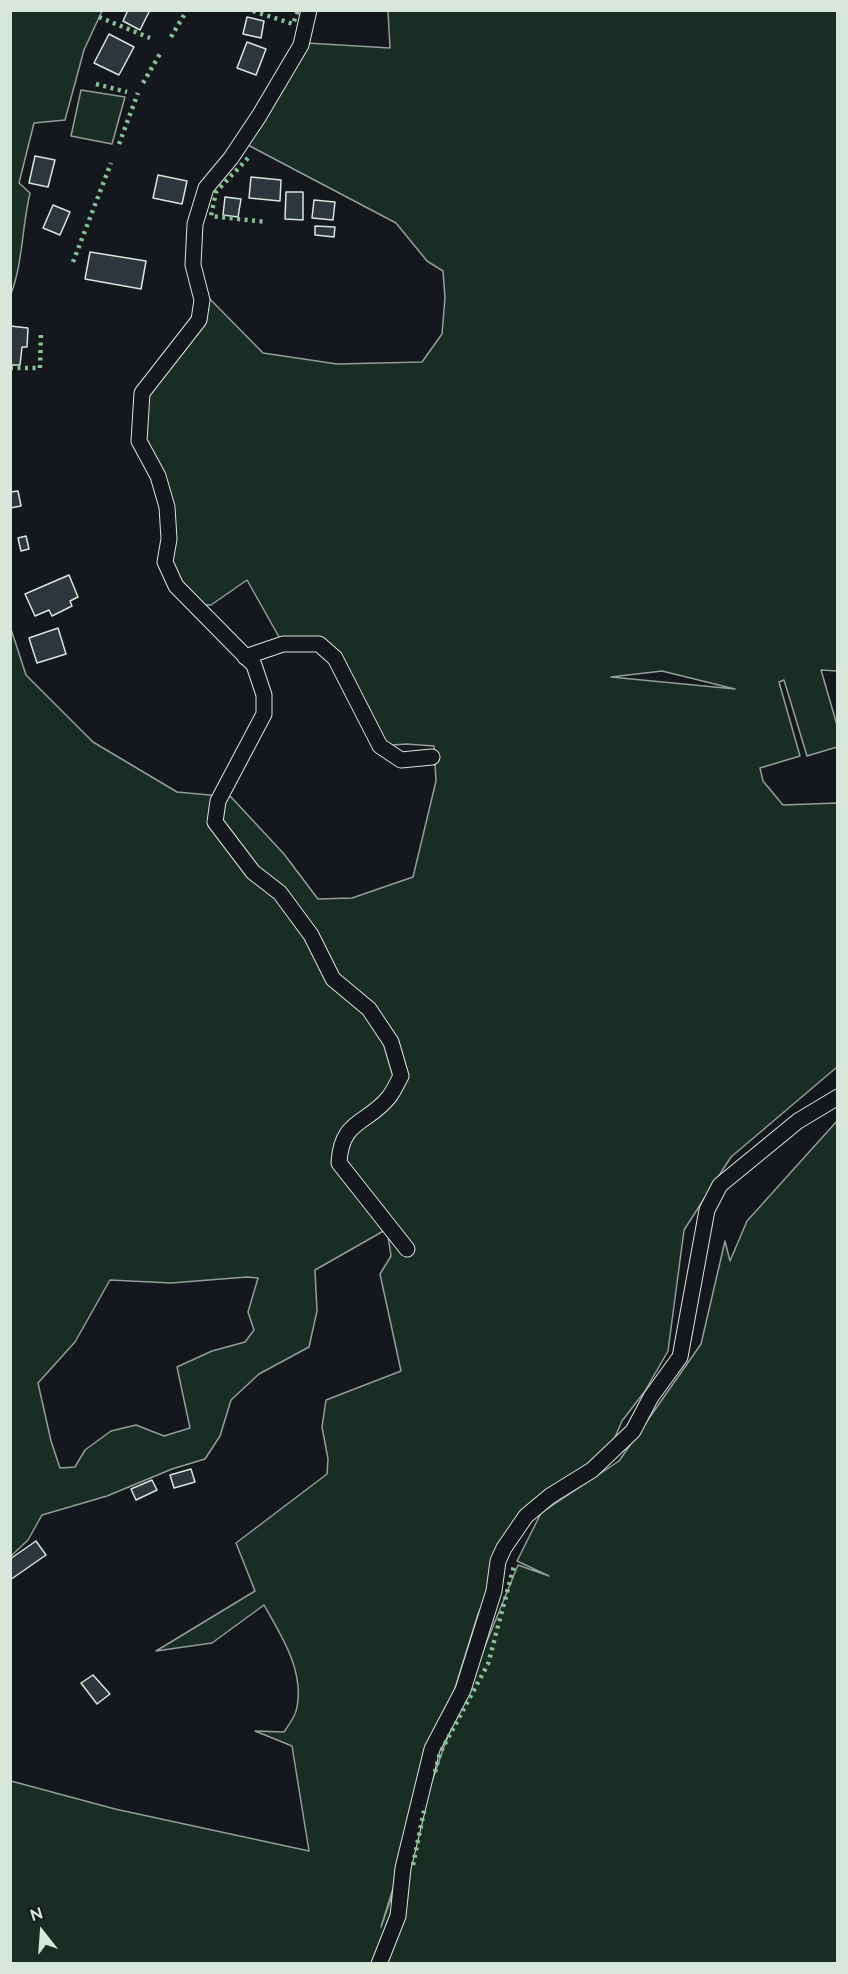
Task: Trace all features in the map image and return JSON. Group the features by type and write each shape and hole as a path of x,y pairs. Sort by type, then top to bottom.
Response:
{"street":[{"path":"309,10 301,45 231,158 206,188 195,224 193,265 202,300 199,320 142,393 139,441 158,476 167,507 169,538 165,562 176,586 254,665 264,695 264,714 218,801 216,822 253,872 280,893 311,935 333,979 369,1009 392,1042 401,1076 388,1098 354,1124 339,1148 339,1163 407,1249"},
{"path":"245,657 283,644 319,644 335,658 380,746 401,760 432,757"},
{"path":"379,1964 398,1916 404,1868 432,1749 463,1690 494,1591 498,1561 504,1548 526,1516 550,1496 592,1470 633,1431 651,1397 680,1357 707,1210 720,1185 798,1121 837,1097"}],"green space":[{"path":"11,10 102,11 84,50 65,120 34,123 19,183 30,193 18,269 11,294"},
{"path":"388,11 837,11 837,671 821,670 837,725 837,747 807,756 784,680 779,682 800,756 760,768 763,781 783,805 837,803 837,1067 731,1157 684,1230 668,1351 645,1391 622,1421 607,1456 575,1475 510,1541 478,1614 381,1927 445,1744 518,1565 549,1576 517,1561 541,1513 619,1461 701,1344 725,1241 730,1261 747,1221 837,1121 837,1963 11,1963 11,1781 115,1809 309,1851 292,1746 255,1731 284,1732 295,1713 298,1693 290,1653 264,1605 212,1643 156,1651 255,1591 236,1543 327,1474 328,1459 322,1427 326,1400 401,1371 380,1274 391,1256 387,1229 315,1270 317,1311 309,1347 259,1374 231,1400 220,1436 205,1459 172,1469 107,1496 42,1515 28,1540 11,1556 10,626 26,675 93,742 177,792 231,797 284,854 318,899 352,898 413,877 436,781 434,746 406,744 380,746 319,644 283,644 247,580 211,605 195,605 165,562 167,507 139,441 142,393 206,295 263,353 337,364 422,362 442,334 445,298 443,271 427,261 396,223 246,144 307,43 390,48","holes":["662,671 735,689 611,677","258,1278 248,1312 254,1330 245,1342 212,1351 177,1367 190,1428 164,1436 136,1425 111,1431 85,1450 75,1467 60,1468 51,1441 38,1383 75,1342 110,1280 171,1283"]},
{"path":"81,90 125,97 112,144 71,136"}],"building":[{"path":"128,10 150,10 140,30 123,21"},
{"path":"247,17 264,21 261,38 243,34"},
{"path":"109,34 134,47 119,75 94,63"},
{"path":"247,42 266,49 256,75 237,68"},
{"path":"35,156 55,160 48,187 29,183"},
{"path":"158,175 187,181 182,204 153,198"},
{"path":"251,177 281,180 280,201 249,198"},
{"path":"286,192 303,192 303,220 285,219"},
{"path":"225,197 241,199 238,217 223,215"},
{"path":"314,200 335,202 333,220 312,218"},
{"path":"53,205 70,212 60,235 43,228"},
{"path":"315,226 335,227 334,237 315,235"},
{"path":"90,252 146,261 141,289 85,279"},
{"path":"10,326 28,328 27,347 22,347 20,365 10,365"},
{"path":"18,491 21,506 10,508 10,492"},
{"path":"26,536 29,549 21,551 18,538"},
{"path":"69,575 78,597 70,601 72,606 52,616 49,610 35,616 25,594"},
{"path":"58,628 66,654 37,663 29,638"},
{"path":"191,1469 195,1482 174,1488 170,1475"},
{"path":"152,1480 157,1490 136,1500 131,1489"},
{"path":"36,1541 46,1555 10,1580 10,1559"},
{"path":"93,1675 110,1694 97,1704 81,1683"}],"hedge":[{"path":"171,37 187,10"},
{"path":"253,11 293,24 298,10"},
{"path":"99,17 150,38"},
{"path":"143,83 161,52"},
{"path":"96,84 127,92"},
{"path":"119,144 138,93"},
{"path":"248,158 216,192 211,216 266,222"},
{"path":"73,262 111,163"},
{"path":"10,368 40,368 41,331"},
{"path":"435,1772 440,1753 488,1664 514,1566"},
{"path":"413,1865 425,1806"}]}
